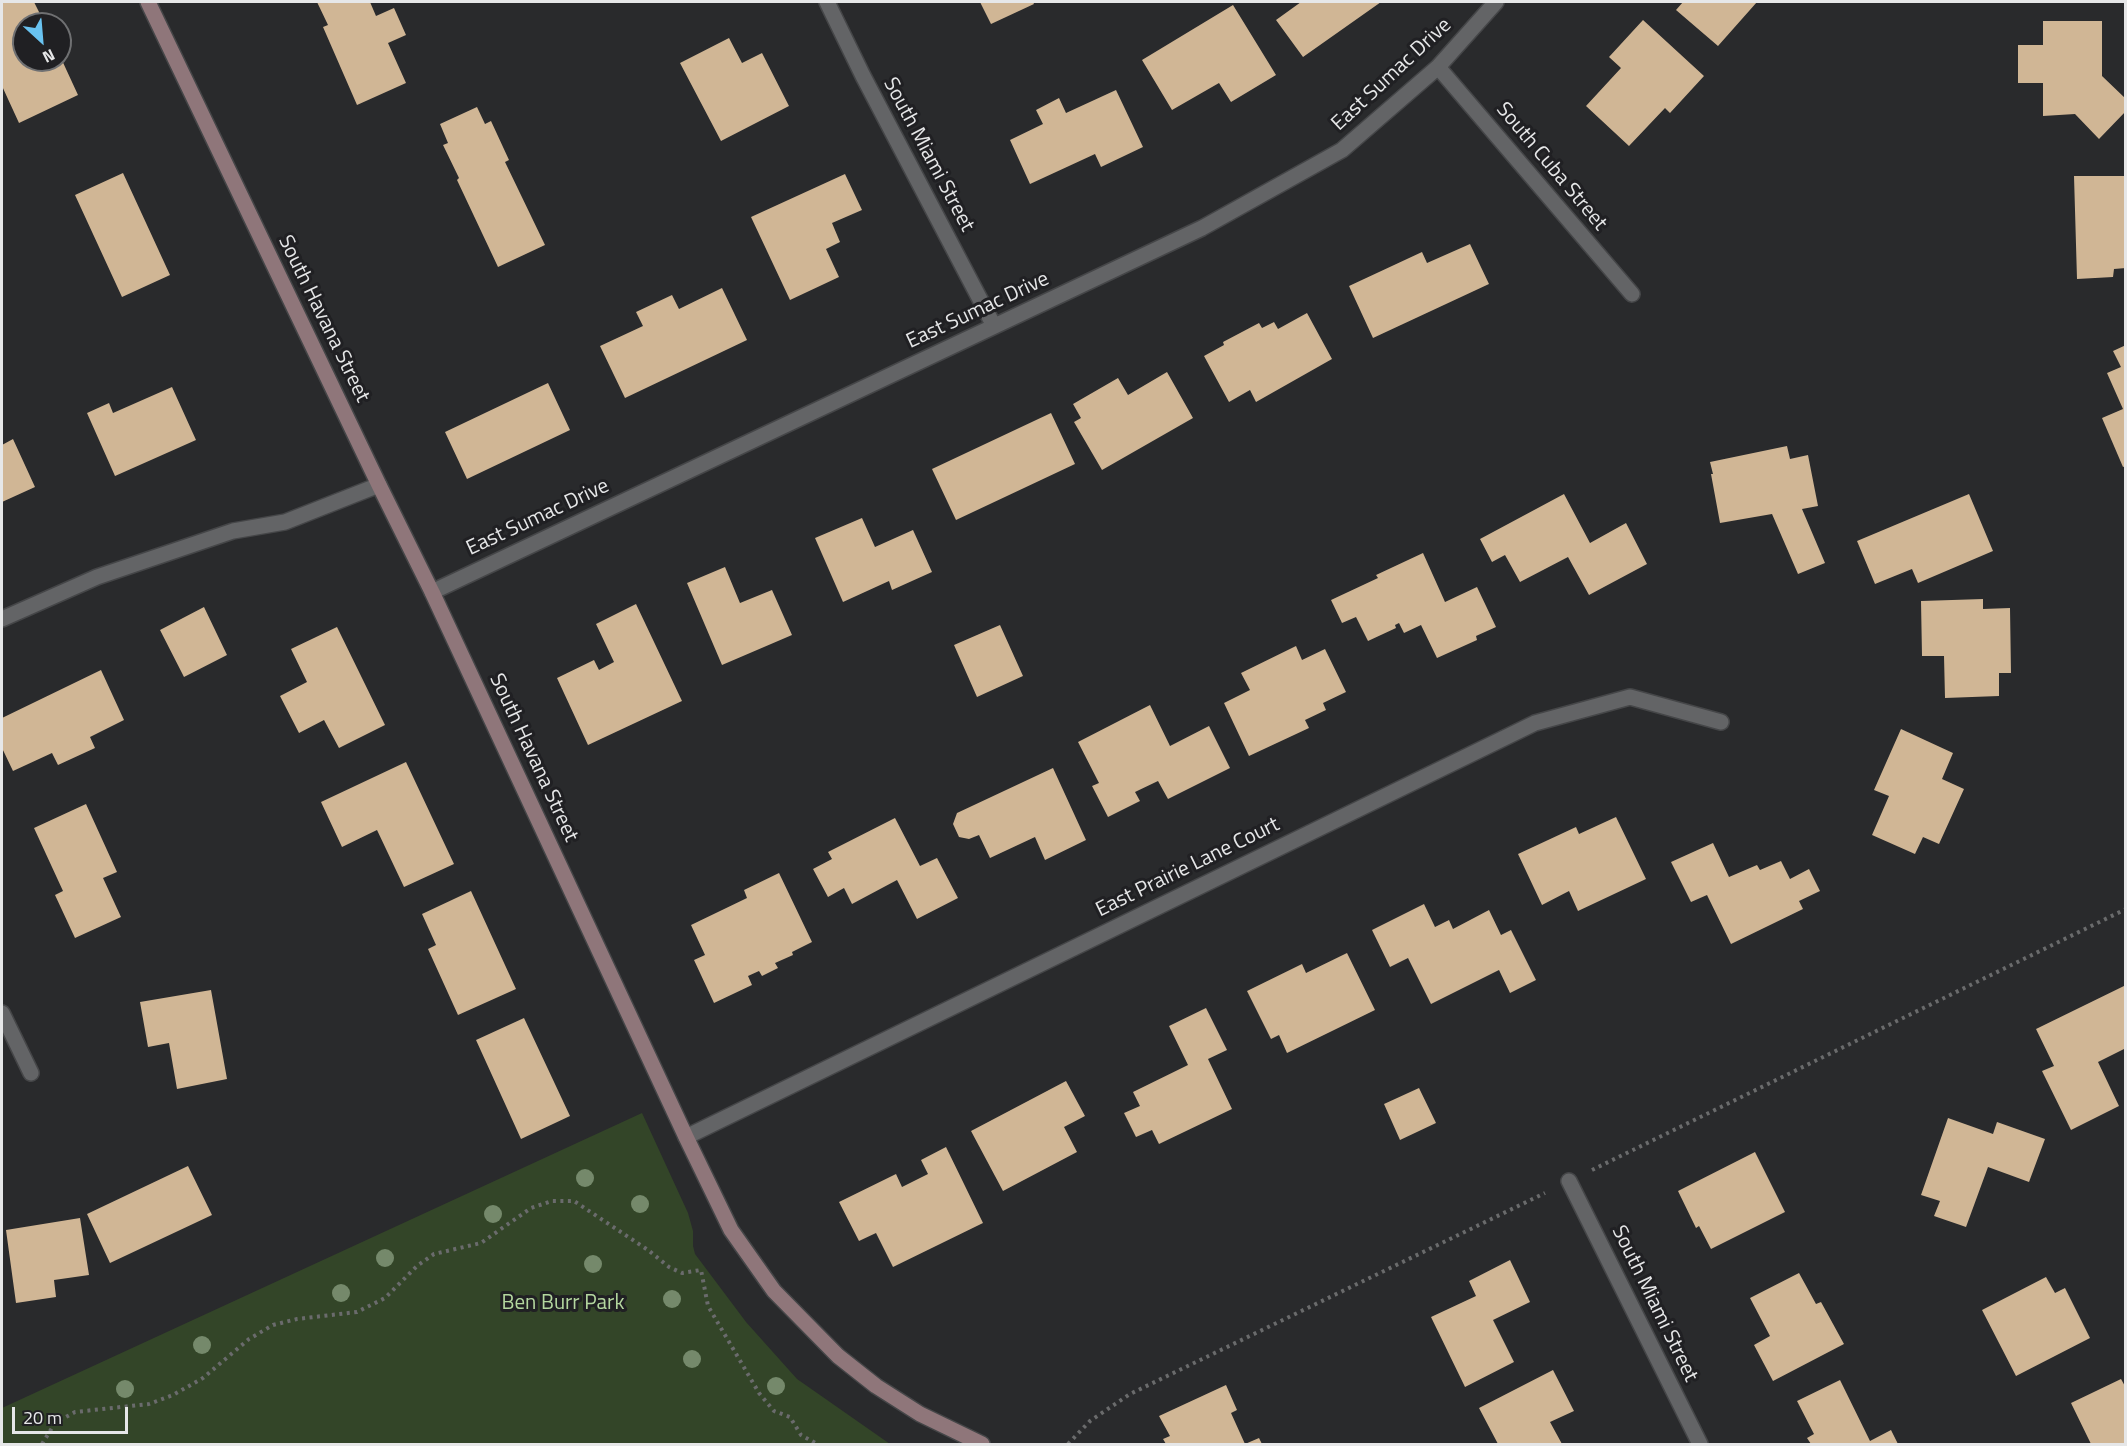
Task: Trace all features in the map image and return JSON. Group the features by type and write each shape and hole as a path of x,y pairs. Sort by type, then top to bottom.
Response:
{"street":[{"name":"South Havana Street","path":"148,2 432,592 731,1230 774,1291 838,1356 876,1386 920,1414 982,1444"},
{"name":"South Miami Street","path":"827,2 863,76 994,326"},
{"name":"East Sumac Drive","path":"432,592 1202,228 1342,150 1438,67 1496,2"},
{"name":"South Cuba Street","path":"1438,67 1632,294"},
{"path":"2,619 98,577 233,531 285,522 379,485"},
{"name":"East Prairie Lane Court","path":"686,1137 1535,723 1630,697 1721,722"},
{"path":"2,1013 31,1073"},
{"name":"South Miami Street","path":"1569,1181 1700,1444"}],"path":[{"path":"42,1444 55,1423 75,1412 149,1404 173,1395 203,1378 249,1339 273,1325 297,1318 357,1312 385,1298 417,1266 434,1254 481,1243 531,1208 552,1201 574,1201 648,1250 669,1267 682,1273 701,1270 708,1306 759,1394 774,1411 790,1417 801,1436 817,1444"}],"green space":[{"name":"Ben Burr Park","path":"642,1113 688,1213 693,1231 695,1254 746,1322 797,1379 890,1444 2,1444 2,1408"}],"building":[{"path":"2,2 34,2 39,12 12,12 12,72 67,72 78,95 19,123 2,86"},
{"path":"317,2 370,2 376,16 394,8 406,35 388,43 406,83 357,105 323,27 328,25"},
{"path":"980,2 1033,2 1034,4 991,24"},
{"path":"1301,2 1381,2 1303,57 1276,20"},
{"path":"1683,2 1757,2 1718,46 1676,10"},
{"path":"1233,5 1276,75 1231,102 1219,83 1172,110 1142,60"},
{"path":"1643,20 1704,76 1670,113 1665,108 1629,146 1586,106 1621,68 1609,57"},
{"path":"2043,21 2102,21 2102,76 2126,99 2126,111 2099,139 2075,114 2043,116 2043,83 2018,83 2018,45 2043,45"},
{"path":"729,38 742,63 762,53 789,106 721,141 680,63"},
{"path":"1116,90 1143,147 1101,167 1095,154 1030,184 1010,140 1043,124 1036,110 1059,98 1066,113"},
{"path":"477,107 485,124 491,121 509,160 505,162 545,245 498,267 457,180 459,178 443,145 448,143 440,124"},
{"path":"123,173 170,275 122,297 75,195"},
{"path":"845,174 862,210 832,223 840,242 826,249 839,277 790,300 751,217"},
{"path":"2074,176 2126,176 2126,268 2114,269 2113,277 2077,279"},
{"path":"1470,244 1489,284 1373,338 1349,286 1422,252 1427,263"},
{"path":"722,288 747,340 625,398 600,346 643,326 636,312 672,295 679,309"},
{"path":"1307,313 1332,359 1256,402 1250,390 1229,402 1204,356 1224,345 1223,342 1259,323 1262,328 1274,322 1278,329"},
{"path":"2126,345 2126,466 2123,467 2102,418 2123,409 2107,373 2121,367 2113,351"},
{"path":"1167,372 1193,418 1102,470 1074,422 1081,418 1073,404 1118,378 1128,395"},
{"path":"548,383 570,430 467,479 445,432"},
{"path":"172,387 196,440 115,476 87,413 109,403 113,413"},
{"path":"1051,413 1075,464 956,520 932,469"},
{"path":"13,439 35,487 2,502 2,445"},
{"path":"1787,446 1790,459 1808,455 1818,506 1802,509 1825,563 1798,574 1772,514 1720,523 1711,474 1713,474 1710,462"},
{"path":"1564,494 1590,543 1626,523 1647,564 1589,595 1568,557 1520,582 1505,555 1492,562 1480,539"},
{"path":"1969,494 1993,551 1918,583 1912,569 1875,584 1857,541"},
{"path":"862,518 875,547 913,530 932,572 892,590 889,581 843,602 815,538"},
{"path":"1423,553 1445,602 1477,587 1496,627 1476,636 1477,640 1437,658 1421,625 1404,633 1399,623 1395,625 1396,628 1368,641 1356,617 1342,623 1331,600"},
{"path":"725,567 740,603 772,590 792,635 722,665 687,583"},
{"path":"1983,599 1983,609 2010,608 2011,673 1999,673 1999,696 1945,698 1944,656 1922,656 1921,601"},
{"path":"636,604 682,701 588,745 557,678 594,660 599,670 614,662 596,624"},
{"path":"204,607 227,655 184,677 160,630"},
{"path":"1000,625 1023,676 977,697 954,645"},
{"path":"337,627 385,725 339,748 324,720 299,733 280,696 307,682 291,649"},
{"path":"1296,646 1302,660 1325,649 1346,692 1323,703 1326,710 1305,720 1309,728 1249,756 1224,703 1250,690 1241,673"},
{"path":"101,670 124,720 90,737 95,748 58,765 52,753 13,771 2,748 2,718"},
{"path":"1150,705 1170,746 1209,726 1230,768 1168,799 1158,781 1135,792 1140,801 1108,817 1092,786 1099,783 1078,742"},
{"path":"1901,729 1953,753 1942,779 1964,789 1939,844 1923,837 1915,854 1872,835 1889,796 1874,790"},
{"path":"406,762 454,864 404,887 377,830 342,847 321,802"},
{"path":"1053,768 1086,840 1045,860 1035,837 990,858 979,835 969,839 959,837 953,824 957,813"},
{"path":"86,804 117,872 103,878 121,917 75,938 55,895 63,891 34,828"},
{"path":"1616,817 1646,879 1578,911 1569,891 1542,905 1518,854 1576,827 1579,834"},
{"path":"895,818 920,866 937,858 958,898 917,919 897,880 852,904 844,888 828,897 813,869 832,859 828,852"},
{"path":"1713,843 1729,877 1757,865 1760,870 1781,861 1790,879 1809,869 1820,891 1799,901 1803,909 1731,944 1707,895 1691,902 1671,862"},
{"path":"779,873 812,942 792,952 793,955 775,963 778,968 762,976 759,971 748,976 752,985 714,1003 694,960 705,955 691,925 747,898 744,890"},
{"path":"471,891 516,989 458,1015 428,949 436,945 422,914"},
{"path":"1424,904 1435,927 1449,920 1453,929 1489,910 1501,935 1511,930 1536,980 1510,993 1499,970 1431,1004 1408,958 1390,967 1372,930"},
{"path":"1347,953 1375,1010 1287,1053 1279,1035 1271,1039 1247,991 1302,964 1306,973"},
{"path":"2126,985 2126,1048 2098,1062 2119,1106 2071,1130 2042,1071 2054,1066 2036,1029"},
{"path":"211,990 227,1079 177,1089 169,1043 148,1047 140,1002"},
{"path":"1206,1008 1227,1050 1208,1059 1232,1109 1159,1144 1152,1130 1136,1137 1124,1113 1140,1106 1133,1092 1188,1065 1169,1026"},
{"path":"524,1018 570,1116 521,1139 476,1040"},
{"path":"1066,1081 1085,1116 1064,1127 1077,1152 1003,1191 971,1131"},
{"path":"1419,1088 1436,1123 1400,1140 1384,1104"},
{"path":"1948,1118 1993,1134 1997,1122 2045,1139 2029,1182 1988,1167 1966,1227 1934,1216 1940,1201 1921,1195"},
{"path":"946,1147 983,1223 893,1267 876,1233 859,1241 839,1202 896,1174 902,1187 928,1174 921,1160"},
{"path":"1755,1152 1785,1212 1711,1249 1699,1226 1696,1228 1678,1191"},
{"path":"188,1166 212,1215 110,1263 87,1214"},
{"path":"80,1218 89,1275 54,1280 56,1297 16,1303 6,1230"},
{"path":"1510,1260 1530,1302 1493,1320 1514,1362 1465,1387 1431,1317 1476,1296 1469,1281"},
{"path":"1799,1273 1816,1304 1821,1302 1844,1344 1773,1381 1754,1345 1770,1336 1750,1298"},
{"path":"2046,1277 2055,1293 2065,1288 2090,1338 2016,1376 1982,1310"},
{"path":"1553,1370 1574,1411 1550,1422 1562,1444 1498,1444 1479,1408"},
{"path":"2121,1379 2126,1388 2126,1444 2091,1444 2071,1403"},
{"path":"1840,1380 1870,1441 1891,1430 1898,1444 1811,1444 1807,1438 1814,1434 1797,1401"},
{"path":"1226,1385 1237,1410 1231,1413 1245,1444 1166,1444 1163,1439 1170,1436 1159,1416"},
{"path":"1259,1438 1262,1444 1245,1444"}]}
